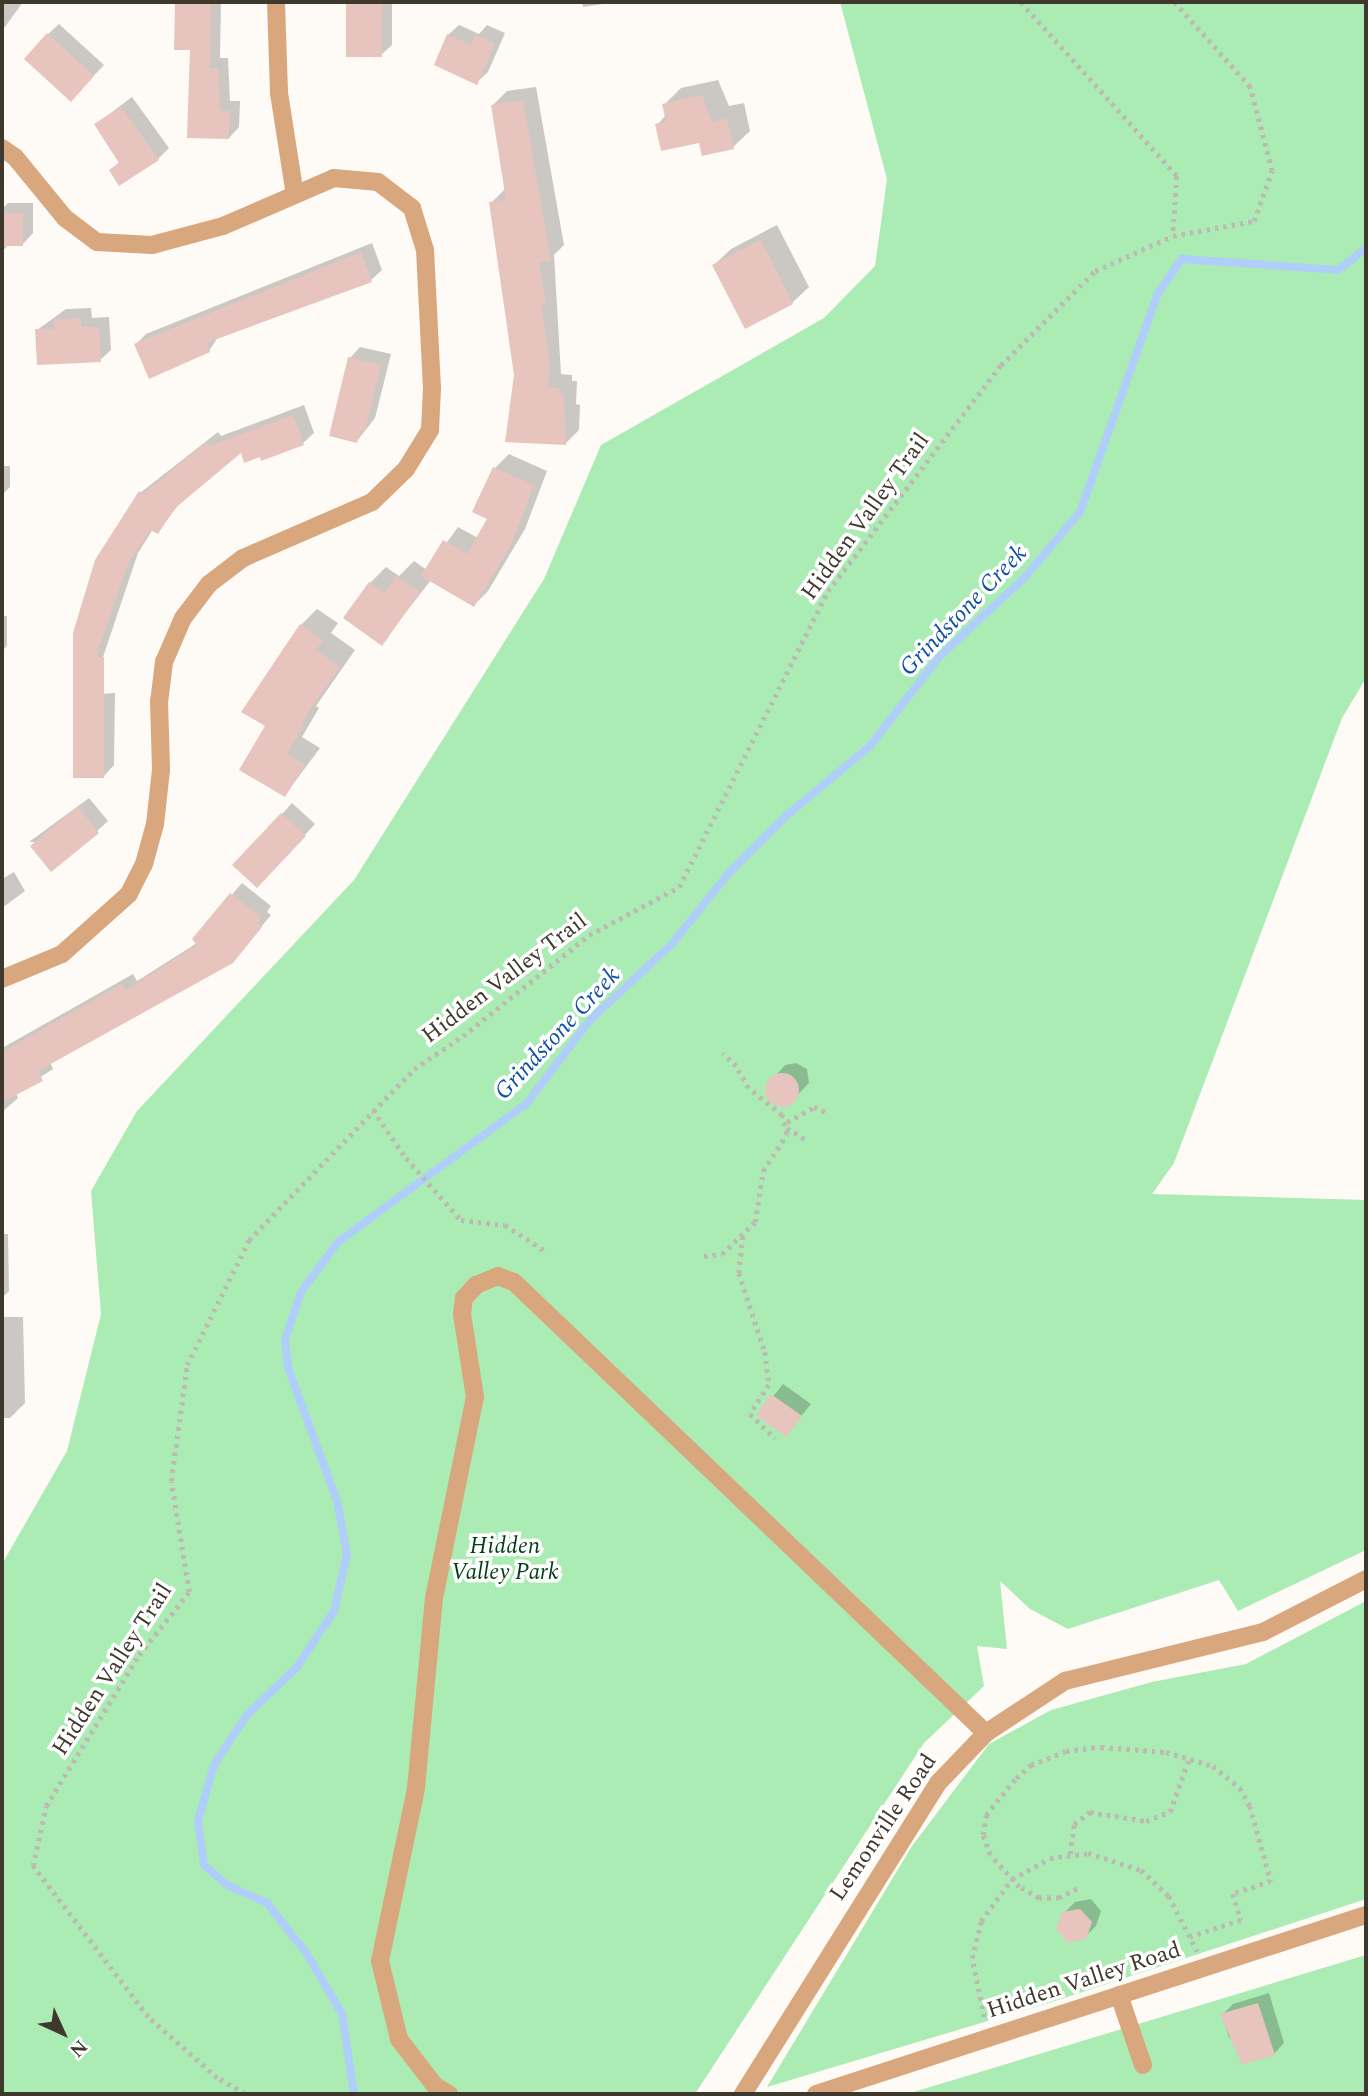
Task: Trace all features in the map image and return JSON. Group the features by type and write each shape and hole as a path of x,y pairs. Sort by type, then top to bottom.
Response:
{"street":[{"path":"276,2 279,93 295,195"},
{"path":"2,148 15,157 65,218 97,242 152,245 223,226 334,178 378,182 412,208 425,250 429,302 430,430 406,469 372,502 243,558 202,593 183,618 164,662 155,824 144,864 129,894 62,954 2,979"},
{"path":"449,2094 435,2087 399,2039 380,1961 416,1788 434,1598 475,1397 462,1314 464,1298 476,1285 498,1276 514,1282 986,1732"},
{"name":"Lemonville Road","path":"743,2094 939,1782 986,1732 1065,1681 1264,1632 1366,1580"},
{"name":"Hidden Valley Road","path":"816,2094 1366,1915"},
{"path":"1119,1995 1143,2066"}],"path":[{"path":"1021,2 1177,176 1173,236"},
{"name":"Hidden Valley Trail","path":"245,2094 217,2078 148,2017 33,1867 46,1807 139,1655 189,1592 171,1480 187,1366 249,1240 414,1069 463,1036 589,934 680,887 828,591 1001,365 1095,271 1173,236 1254,221 1272,171 1250,87 1174,2"},
{"path":"723,1054 736,1066 748,1088 808,1141"},
{"path":"704,1256 722,1254 743,1236 758,1212 763,1171 787,1125 814,1107 828,1113"},
{"path":"373,1110 406,1158 450,1211 461,1220 505,1225 544,1250"},
{"path":"743,1236 739,1273 765,1352 769,1385 750,1414 775,1438"},
{"path":"1077,1889 1059,1898 1039,1898 1012,1879 990,1855 984,1824 995,1800 1031,1765 1066,1751 1101,1747 1166,1752 1213,1766 1240,1788 1250,1805 1271,1881 1233,1894 1241,1920 1191,1937"},
{"path":"1070,1854 1074,1824 1090,1812 1146,1821 1170,1812 1189,1759"},
{"path":"990,2037 973,1978 975,1939 990,1903 1012,1879 1032,1865 1070,1854 1107,1856 1141,1870 1169,1896 1205,1968"}],"green space":[{"name":"Hidden Valley Park","path":"840,2 1366,2 1366,678 1342,718 1174,1163 1152,1194 1366,1200 1366,1550 1238,1611 1219,1580 1068,1629 1030,1609 1000,1581 1007,1649 977,1646 984,1686 924,1743 695,2094 2,2094 2,1564 67,1451 101,1314 91,1191 137,1111 354,880 544,579 601,445 824,318 875,266 887,179"},
{"path":"1366,1601 1366,1899 1055,2001 767,2087 912,1846 989,1744 1051,1710 1152,1682 1246,1664"},
{"path":"1366,1955 1366,2094 907,2094"}],"building":[{"path":"175,2 211,2 210,68 218,68 220,111 230,111 229,139 187,138 190,50 174,50"},
{"path":"346,2 382,2 382,57 346,57"},
{"path":"47,33 94,76 71,102 24,59"},
{"path":"447,34 471,45 475,35 495,44 477,85 434,65"},
{"path":"702,95 712,122 727,118 734,149 702,156 699,143 661,151 655,124 666,122 662,104"},
{"path":"523,100 551,261 539,262 546,304 541,304 550,364 548,388 559,388 559,394 564,395 566,445 505,442 514,375 489,202 506,200 491,105"},
{"path":"121,107 159,160 119,186 109,170 119,163 94,124"},
{"path":"2,213 23,213 23,246 2,246"},
{"path":"761,240 793,304 745,329 712,265"},
{"path":"361,252 372,282 206,343 210,352 149,379 134,344"},
{"path":"81,318 81,327 99,327 101,362 37,365 35,329 54,329 54,319"},
{"path":"348,357 381,365 365,431 361,430 357,443 329,436"},
{"path":"293,415 304,445 261,461 260,457 244,463 241,453 174,509 158,534 150,530 127,566 96,657 104,657 104,778 73,778 73,633 95,560 139,491 143,494 206,442 210,446"},
{"path":"493,467 534,485 511,545 474,607 421,576 443,540 467,554 487,519 472,512"},
{"path":"396,576 420,592 382,646 343,618 369,582 384,593"},
{"path":"300,624 323,640 316,650 340,667 301,723 304,725 287,754 305,765 285,797 239,770 265,726 241,712"},
{"path":"78,807 99,833 51,872 30,846"},
{"path":"281,813 306,836 257,888 232,865"},
{"path":"230,893 262,918 257,923 262,927 233,963 38,1071 43,1081 2,1102 2,1052 122,984 126,990 197,945 192,939"},
{"path":"782,1073 794,1078 799,1090 794,1102 782,1107 770,1102 765,1090 770,1078"},
{"path":"771,1394 802,1416 786,1437 756,1415"},
{"path":"1080,1909 1092,1922 1086,1939 1068,1943 1056,1929 1062,1912"},
{"path":"1258,2003 1275,2055 1242,2065 1220,2014"}],"waterway":[{"name":"Grindstone Creek","path":"354,2094 342,2014 307,1954 267,1903 227,1885 204,1865 198,1821 214,1765 246,1716 297,1667 334,1611 347,1554 337,1501 288,1368 285,1339 301,1292 338,1242 527,1103 590,1020 672,944 727,875 786,816 870,746 939,657 1025,577 1080,512 1158,293 1182,259 1338,270 1366,248"}]}
